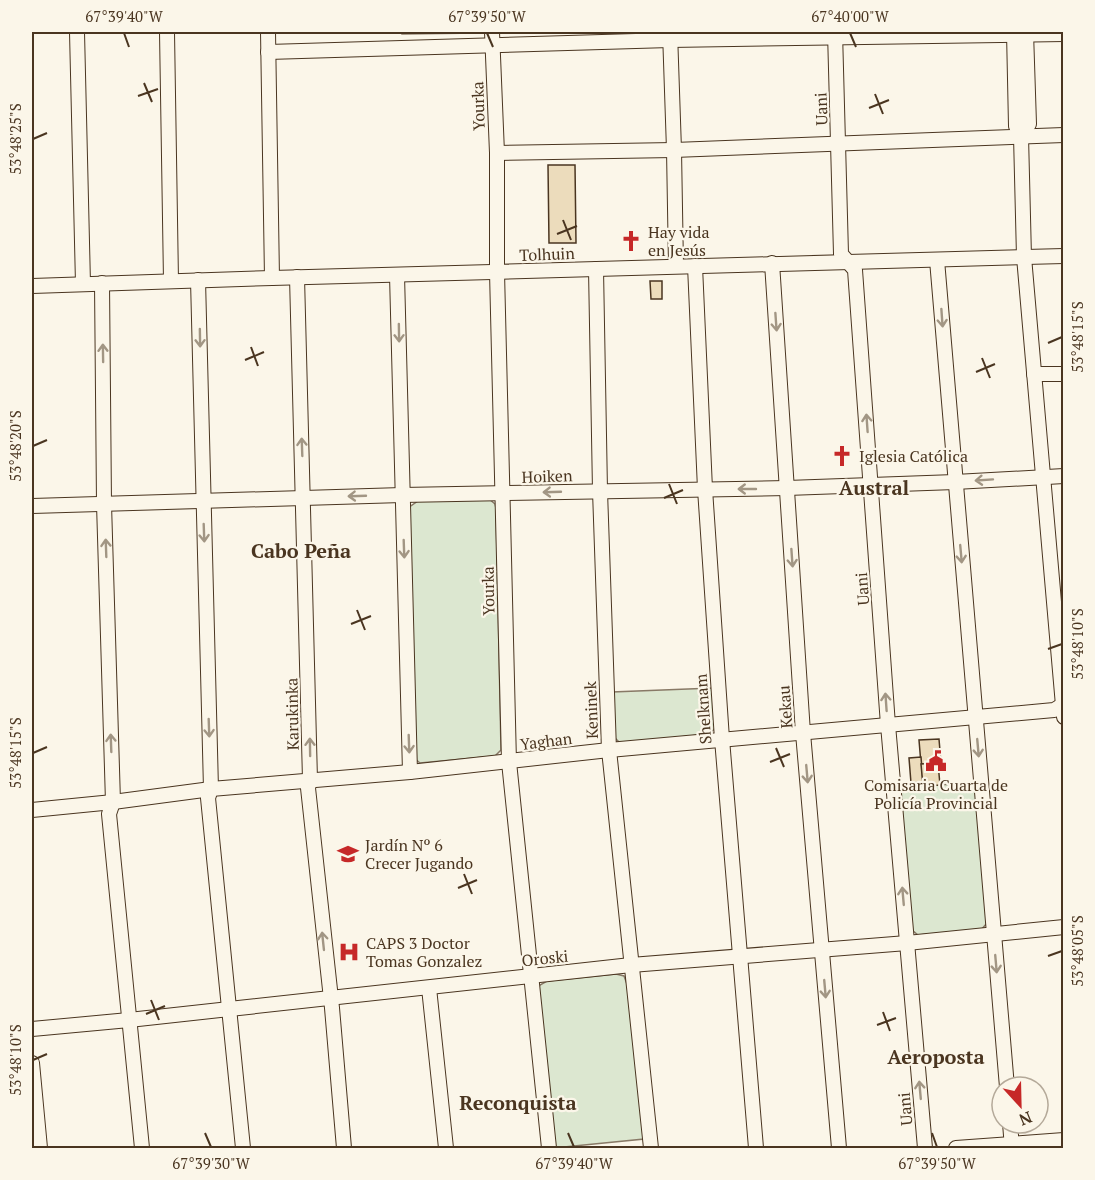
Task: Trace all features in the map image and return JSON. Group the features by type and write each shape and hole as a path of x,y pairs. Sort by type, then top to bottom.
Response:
{"street":[{"path":"77,32 83,284"},
{"path":"167,32 171,281"},
{"path":"268,32 272,278"},
{"path":"1020,33 1016,126 1021,136 1024,257 1042,476 1058,580 1063,709"},
{"path":"268,52 492,38 1064,34"},
{"name":"Uani","path":"835,35 841,254 855,270 888,725 925,1149"},
{"path":"670,36 675,150 676,266"},
{"name":"Yourka","path":"492,38 508,762 549,1149"},
{"path":"496,153 675,150 1064,135"},
{"name":"Tolhuin","path":"32,286 1064,256"},
{"path":"937,260 1006,1075"},
{"name":"Kekau","path":"772,263 803,733 839,1149"},
{"name":"Shelknam","path":"695,266 705,489 722,739 756,1149"},
{"name":"Keninek","path":"596,269 600,491 609,750 651,1149"},
{"path":"397,275 410,772"},
{"name":"Karukinka","path":"297,278 310,780 308,788 344,1149"},
{"path":"198,280 211,789 208,798 243,1149"},
{"path":"102,283 104,504 113,802 109,814 142,1149"},
{"path":"1034,374 1064,374"},
{"name":"Hoiken","path":"32,506 402,495 787,488 1064,476"},
{"name":"Yaghan","path":"32,810 211,789 410,772 609,750 1063,709"},
{"name":"Oroski","path":"32,1029 631,965 907,943 1064,927"},
{"path":"429,988 446,1149"},
{"path":"32,1063 35,1134 40,1149"},
{"path":"956,1149 1064,1140"}],"green space":[{"path":"402,32 480,32 480,33 402,34"},
{"path":"489,499 496,508 501,750 495,756 420,763 414,758 408,508 418,501"},
{"path":"713,688 715,728 710,734 620,743 614,737 612,692"},
{"path":"976,783 987,923 981,930 918,935 912,930 899,787"},
{"path":"616,974 624,976 627,984 644,1139 554,1148 538,989 547,981"}],"building":[{"path":"548,165 575,165 576,243 549,243"},
{"path":"650,281 662,281 662,299 651,299"},
{"path":"939,739 941,763 921,764 919,740"},
{"path":"921,757 923,782 911,783 909,758"},
{"path":"938,763 940,785 923,786 921,764"}],"place":[{"name":"Hay vida en Jesús","path":"631,241"},
{"name":"Iglesia Católica","path":"842,456"},
{"name":"Comisaria Cuarta de Policía Provincial","path":"936,761"},
{"name":"Jardín Nº 6 Crecer Jugando","path":"348,854"},
{"name":"CAPS 3 Doctor Tomas Gonzalez","path":"349,952"}],"district":[{"name":"Austral","path":"874,487"},
{"name":"Cabo Peña","path":"301,550"},
{"name":"Aeroposta","path":"936,1056"},
{"name":"Reconquista","path":"518,1102"}]}
